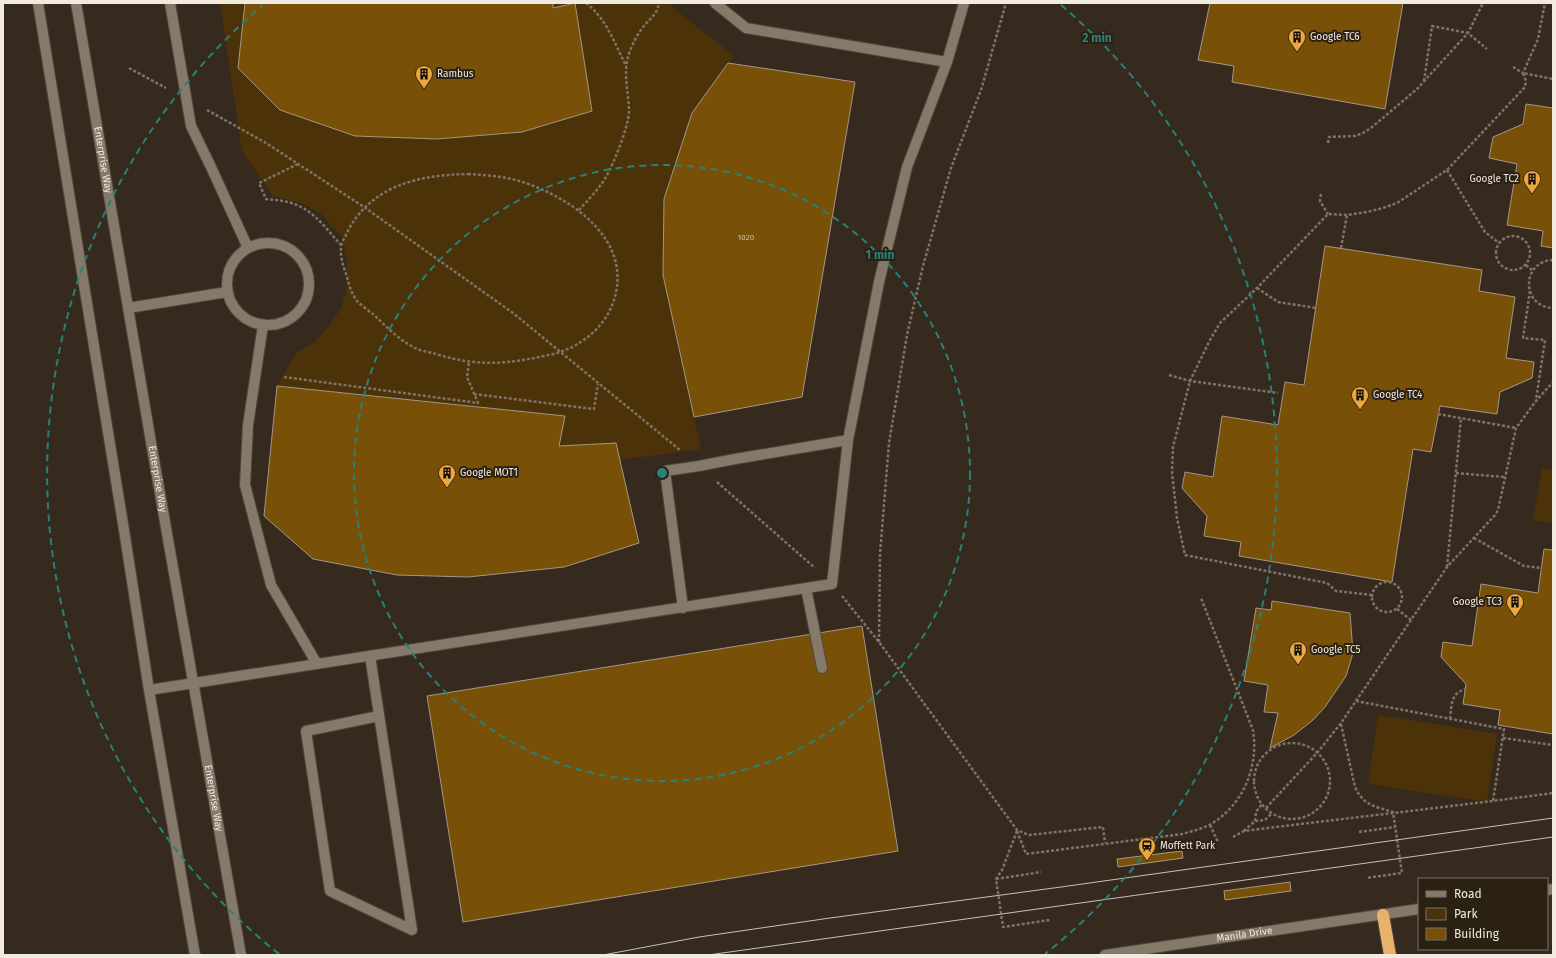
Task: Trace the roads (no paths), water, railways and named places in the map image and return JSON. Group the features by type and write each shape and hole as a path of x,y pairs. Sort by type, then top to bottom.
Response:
{"highway":[{"path":"1384,915 1390,955"}],"street":[{"path":"38,3 149,690 195,955"},
{"name":"Enterprise Way","path":"76,3 241,955"},
{"path":"170,3 185,98 191,126 248,248"},
{"path":"715,3 746,28 947,62"},
{"path":"149,690 832,584 848,440 879,282 907,168 947,62 964,3"},
{"path":"261,243 276,243 289,248 300,258 307,270 310,284 307,298 300,311 289,320 277,325 263,325 251,322 240,314 232,305 227,292 227,279 230,266 237,256 248,248 261,243"},
{"path":"128,308 227,292"},
{"path":"263,325 248,425 246,485 271,585 317,664"},
{"path":"683,608 665,471 848,440"},
{"path":"806,588 822,668"},
{"path":"370,656 412,930 330,891 306,731 379,716"},
{"name":"Manila Drive","path":"1105,955 1418,909"}],"tram line":[{"path":"603,955 699,937 830,918 1553,818"},
{"path":"708,955 1553,837"}],"place":[{"name":"Google TC6","path":"1297,52"},
{"name":"Rambus","path":"424,89"},
{"name":"Google TC2","path":"1532,194"},
{"name":"Google TC4","path":"1360,410"},
{"name":"Google MOT1","path":"447,488"},
{"name":"Google TC3","path":"1515,617"},
{"name":"Google TC5","path":"1298,665"},
{"name":"Moffett Park","path":"1147,861"}]}
